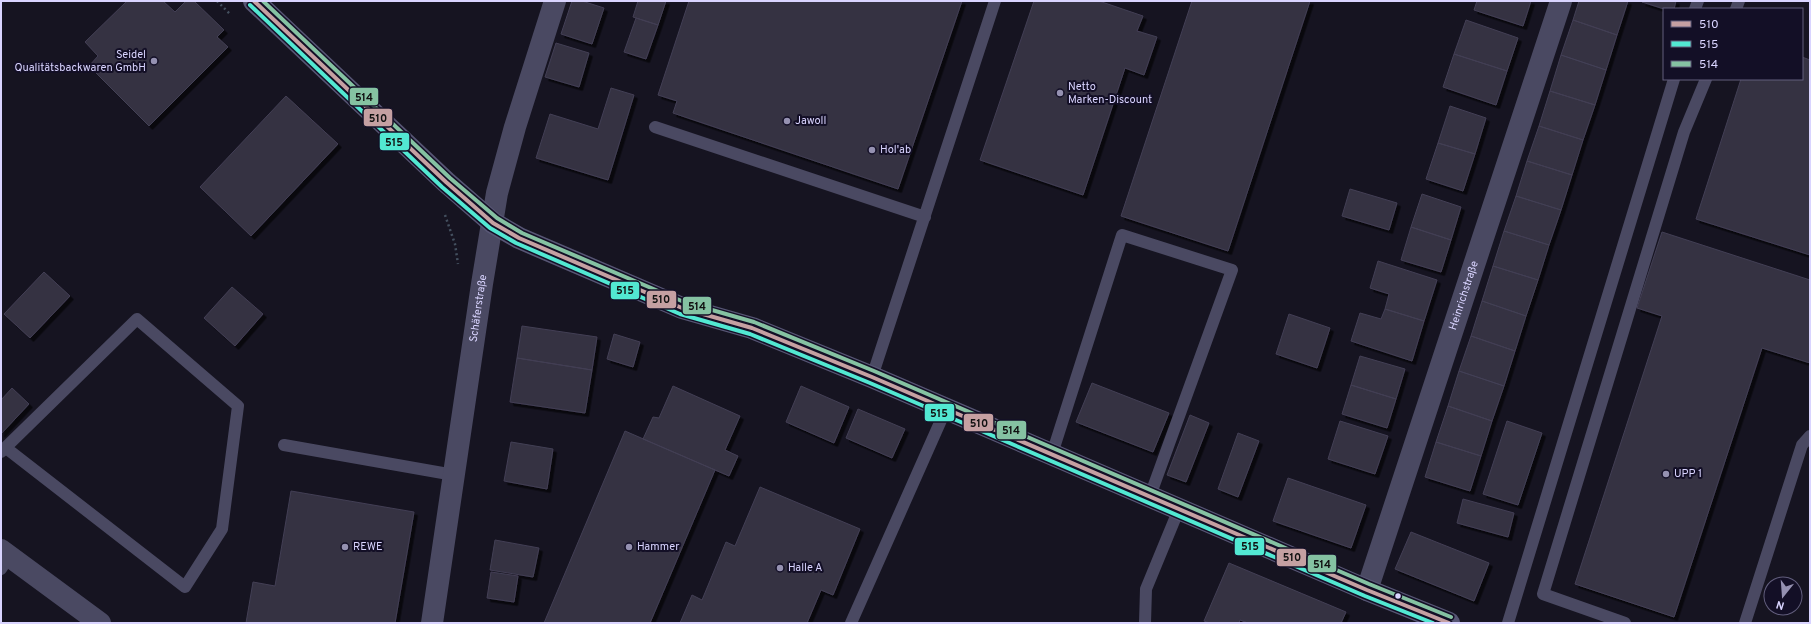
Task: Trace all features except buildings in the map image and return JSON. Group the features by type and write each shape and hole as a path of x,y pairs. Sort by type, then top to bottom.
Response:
{"street":[{"path":"254,1 446,182 493,223 519,238 682,308 752,328 872,376 1367,590 1449,623"},
{"name":"Schäferstraße","path":"432,623 481,292 498,193 515,127 555,1"},
{"name":"Heinrichstraße","path":"1367,590 1561,1"},
{"path":"4,559 100,623"}],"lane":[{"path":"872,376 995,1"},
{"path":"1508,623 1674,80"},
{"path":"1625,623 1543,594 1684,132 1706,80"},
{"path":"655,127 925,217"},
{"path":"1052,454 1122,236 1232,270 1150,496"},
{"path":"137,319 238,406 222,529 185,587 3,450 137,319"},
{"path":"851,623 946,409"},
{"path":"1745,623 1802,445 1810,436"},
{"path":"284,445 454,475"},
{"path":"1145,623 1146,589 1179,509"}],"path":[{"path":"217,1 233,16"},
{"path":"444,214 455,244 458,265"}],"transit line":[{"name":"510","path":"254,1 446,182 493,223 519,238 682,308 752,328 872,377 1367,590 1449,623"},
{"name":"514","path":"263,1 450,178 497,218 522,233 684,302 754,322 874,371 1369,584 1451,617"},
{"name":"515","path":"250,5 442,187 490,228 516,243 680,314 750,334 870,383 1365,596 1433,623"}],"place":[{"name":"Seidel Qualitätsbackwaren GmbH","path":"154,61"},
{"name":"Netto Marken-Discount","path":"1060,93"},
{"name":"Jawoll","path":"787,121"},
{"name":"Hol'ab","path":"872,150"},
{"name":"UPP 1","path":"1666,474"},
{"name":"REWE","path":"345,547"},
{"name":"Hammer","path":"629,547"},
{"name":"Halle A","path":"780,568"}]}
